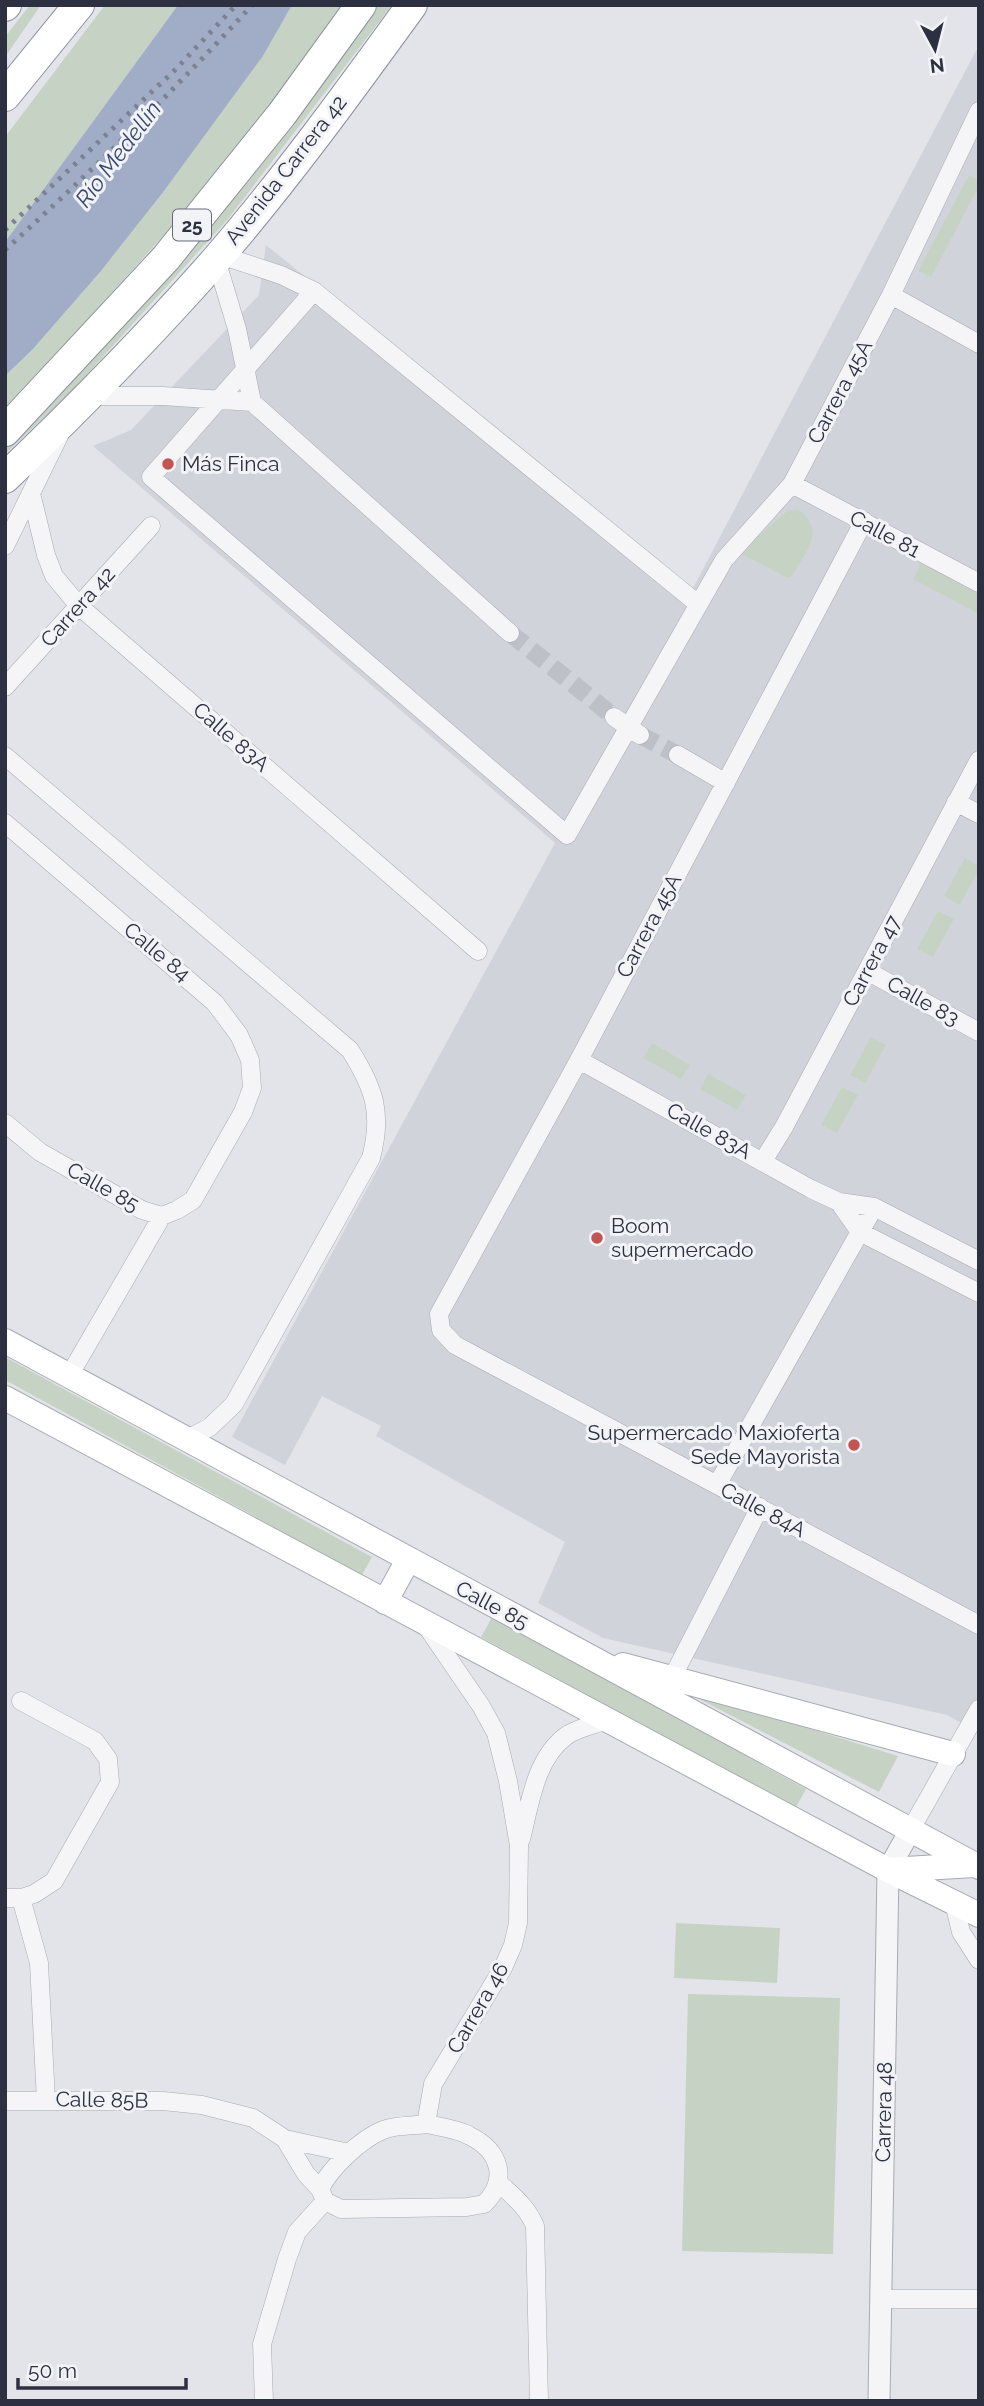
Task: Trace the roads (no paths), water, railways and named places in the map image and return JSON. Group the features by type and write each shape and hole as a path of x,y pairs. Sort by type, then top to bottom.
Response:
{"highway":[{"path":"51,41 69,5"},
{"path":"5,96 79,5"},
{"name":"Avenida Carrera 42","path":"5,431 166,258 282,114 361,5"},
{"name":"Avenida Carrera 42","path":"5,478 91,396 218,257 314,137 412,5"}],"main road":[{"name":"Calle 85","path":"5,1341 408,1560 977,1863"},
{"path":"5,1398 888,1870 979,1915"},
{"path":"385,1602 408,1560"},
{"path":"582,1653 954,1754"},
{"path":"888,1870 977,1863"}],"street":[{"name":"Carrera 45A","path":"219,399 151,477 567,835 724,560 792,484 891,295 978,115"},
{"path":"218,257 281,275 314,291 698,604"},
{"path":"218,257 252,402"},
{"path":"219,399 314,291"},
{"path":"891,295 979,344"},
{"path":"91,396 252,402 510,632"},
{"path":"5,546 68,418"},
{"name":"Calle 81","path":"792,484 979,583"},
{"name":"Calle 83A","path":"31,493 46,555 54,576 79,606 478,951"},
{"name":"Carrera 45A","path":"441,1330 439,1314 579,1060 864,522"},
{"name":"Carrera 42","path":"5,687 151,526"},
{"path":"678,755 726,783"},
{"path":"5,756 350,1050 367,1077 377,1110 376,1138 371,1158 234,1404 210,1427 186,1440"},
{"name":"Carrera 47","path":"763,1161 784,1127 979,760"},
{"path":"956,802 979,814"},
{"name":"Calle 84","path":"5,823 215,1003 239,1035 250,1060 252,1088 243,1112"},
{"name":"Calle 83","path":"867,971 979,1032"},
{"name":"Calle 83A","path":"579,1060 839,1202 874,1207 979,1261"},
{"name":"Calle 85","path":"5,1123 40,1152 142,1210 162,1216 193,1200 243,1112"},
{"name":"Calle 83A","path":"839,1202 860,1231 979,1293"},
{"path":"717,1485 874,1207"},
{"path":"69,1376 162,1216"},
{"name":"Calle 84A","path":"441,1330 455,1345 979,1625"},
{"path":"672,1678 760,1507"},
{"path":"424,1623 481,1706 496,1733 508,1781 519,1846"},
{"path":"13,1898 44,1889 54,1881 110,1782 108,1759 95,1741 21,1701"},
{"path":"911,1829 979,1709"},
{"path":"519,1846 536,1782 545,1760 567,1736 607,1720"},
{"name":"Carrera 48","path":"879,2401 888,1870 911,1829"},
{"name":"Carrera 46","path":"426,2124 433,2084 503,1968 513,1945 518,1923 519,1846"},
{"name":"Calle 85B","path":"13,1898 39,1963 46,2101 163,2101 202,2105 253,2118 285,2139 349,2153"},
{"path":"954,1903 961,1932 979,1960"},
{"path":"5,2101 46,2101"},
{"path":"264,2401 262,2344 287,2259 297,2232 322,2195 325,2178 349,2153 384,2130 426,2124 469,2134 487,2147 499,2168 499,2183 484,2204 467,2207 341,2209 322,2195"},
{"name":"Calle 85B","path":"285,2139 306,2175 322,2195"},
{"path":"499,2183 521,2203 535,2226 539,2401"},
{"path":"881,2299 979,2299"}],"water":[{"name":"Río Medellín","path":"178,5 292,5 263,56 164,191 101,271 33,349 5,376 5,242"}],"tunnel":[{"path":"510,633 614,717"},
{"path":"640,735 678,755"}],"railway":[{"path":"5,230 176,69 236,5"},
{"path":"5,250 132,131 252,5"}],"place":[{"name":"Más Finca","path":"168,464"},
{"name":"Boom supermercado","path":"597,1238"},
{"name":"Supermercado Maxioferta Sede Mayorista","path":"854,1445"}]}
